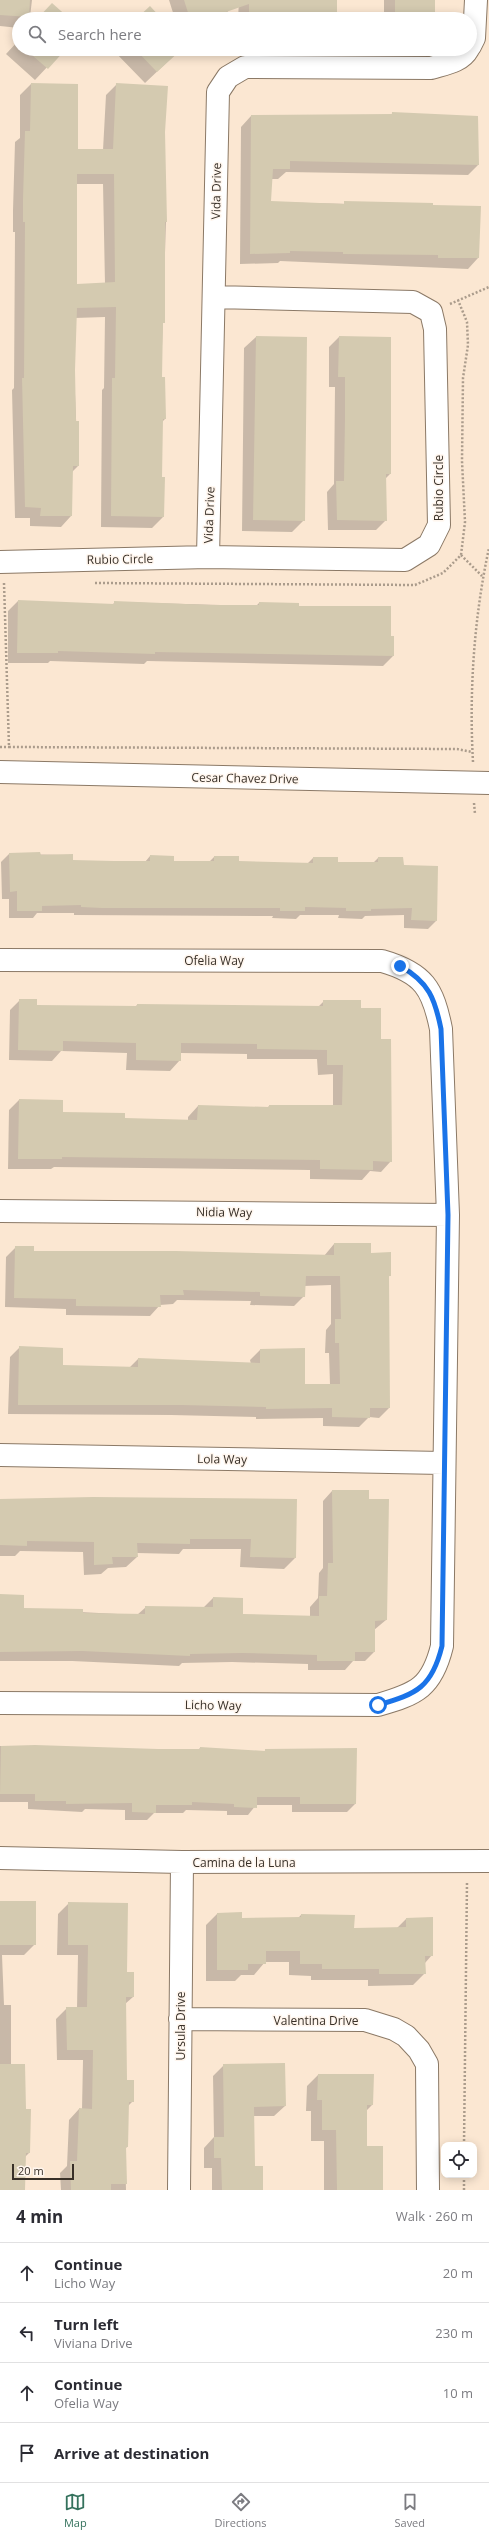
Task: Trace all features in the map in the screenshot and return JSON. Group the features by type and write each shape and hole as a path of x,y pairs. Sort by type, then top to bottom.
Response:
{"street":[{"path":"475,12 476,0"},
{"name":"Vida Drive","path":"208,557 218,92 228,77 245,67 431,68 454,62 460,56"},
{"path":"214,297 413,302 431,312"},
{"name":"Rubio Circle","path":"0,562 208,557 405,560 429,545 439,525 435,329 431,312"},
{"name":"Cesar Chavez Drive","path":"0,772 481,783"},
{"name":"Ofelia Way","path":"0,960 382,961 400,966 423,982 436,1001 441,1029 448,1215"},
{"name":"Nidia Way","path":"0,1211 448,1215"},
{"path":"443,1463 448,1215"},
{"name":"Lola Way","path":"0,1455 443,1463"},
{"name":"Licho Way","path":"0,1703 378,1705 405,1698 422,1688 437,1664 442,1646 443,1463"},
{"name":"Camina de la Luna","path":"0,1858 182,1862 489,1861"},
{"name":"Ursula Drive","path":"179,2190 182,1862"},
{"name":"Valentina Drive","path":"180,2020 365,2020 394,2029 406,2036 419,2050 427,2064 428,2190"}],"path":[{"path":"431,312 489,287"},
{"path":"91,583 415,585 443,573 461,555 465,522 462,461 463,378 468,345 467,322 458,300"},
{"path":"475,814 481,783 472,752 470,734 474,660 483,576 489,548"},
{"path":"461,555 483,576"},
{"path":"9,746 4,583 12,583"},
{"path":"0,746 457,749 472,752"},
{"path":"464,2142 467,1861"},
{"path":"464,2178 464,2190"}],"building":[{"path":"0,0 30,0 29,12 12,12 12,16 0,15"},
{"path":"184,0 337,0 337,12 249,12 249,4 226,12 188,12"},
{"path":"395,0 435,0 435,12 395,12"},
{"path":"52,3 62,12 44,12"},
{"path":"150,6 156,12 144,12"},
{"path":"33,56 60,56 48,69"},
{"path":"142,56 174,56 157,72"},
{"path":"31,83 78,84 78,149 113,149 116,83 168,86 165,132 167,222 165,222 165,323 163,323 162,377 165,377 166,419 163,419 162,477 165,477 164,517 111,516 112,378 115,378 116,307 77,308 75,370 76,421 79,421 79,466 73,466 72,516 40,516 41,508 25,507 22,378 24,378 25,222 23,222 23,199 25,131 30,131","holes":["77,174 114,174 115,282 77,284"]},
{"path":"392,112 478,116 479,165 290,161 290,169 273,169 271,201 344,204 344,201 433,203 433,205 481,206 479,258 438,258 438,255 343,254 343,252 290,251 290,253 250,254 251,115 392,114"},
{"path":"256,336 307,337 305,521 253,520"},
{"path":"339,336 391,337 391,474 386,474 387,521 337,520 336,481 344,481 345,418 345,377 338,377"},
{"path":"18,600 114,604 114,601 210,605 259,605 259,602 299,603 299,606 391,606 391,636 394,636 394,656 155,652 155,654 58,651 58,653 17,653"},
{"path":"40,852 41,855 73,854 73,860 114,861 150,861 150,855 174,856 174,861 214,861 214,856 239,856 239,861 313,863 313,857 338,857 338,862 378,862 378,857 403,857 404,865 438,866 437,921 411,920 412,908 346,911 346,908 305,907 305,911 280,911 280,908 102,908 81,907 81,905 42,906 42,911 17,911 17,891 10,892 9,853"},
{"path":"19,999 37,999 37,1005 137,1006 137,1004 323,1006 323,1000 361,1000 361,1008 381,1008 381,1039 391,1039 392,1162 373,1161 373,1170 320,1169 320,1160 62,1157 62,1159 18,1159 19,1099 63,1100 63,1112 125,1113 125,1118 197,1120 198,1105 269,1107 269,1105 342,1105 343,1065 327,1065 327,1050 257,1049 257,1044 181,1043 181,1061 136,1060 136,1043 63,1041 63,1051 18,1050"},
{"path":"334,1243 371,1243 371,1253 391,1252 391,1276 389,1276 390,1408 370,1408 370,1418 332,1417 332,1408 266,1409 266,1407 182,1405 18,1405 19,1346 63,1348 63,1365 138,1367 138,1358 260,1363 260,1349 305,1348 305,1384 340,1384 339,1343 335,1343 335,1319 341,1319 340,1276 306,1276 305,1297 260,1296 260,1292 183,1290 184,1295 160,1295 161,1307 76,1306 76,1299 14,1298 15,1246 34,1246 34,1251 176,1251 334,1255"},
{"path":"332,1490 369,1490 369,1499 389,1499 387,1620 375,1621 375,1652 355,1652 355,1661 317,1661 317,1655 242,1653 190,1654 190,1656 82,1651 0,1652 0,1594 24,1595 24,1608 83,1609 83,1613 145,1614 145,1606 213,1607 213,1597 243,1598 243,1614 319,1616 319,1596 327,1596 328,1563 333,1563"},
{"path":"93,1497 297,1499 296,1558 250,1557 251,1539 190,1539 190,1544 137,1543 138,1557 112,1557 113,1564 94,1565 94,1542 27,1541 27,1546 0,1545 0,1499"},
{"path":"35,1745 158,1749 200,1749 200,1747 265,1751 265,1749 357,1748 356,1804 300,1804 300,1797 257,1797 257,1808 234,1807 234,1804 192,1802 192,1805 156,1805 156,1813 132,1812 132,1803 66,1804 66,1801 35,1801 35,1794 0,1794 1,1746"},
{"path":"0,1901 36,1901 36,1945 0,1945"},
{"path":"68,1902 128,1903 127,1972 134,1972 134,1997 126,1997 127,2080 134,2080 134,2102 129,2102 128,2147 126,2147 127,2184 111,2184 111,2190 71,2190 70,2161 77,2161 79,2108 92,2109 93,2050 67,2050 66,2007 87,2007 88,1945 68,1945"},
{"path":"242,1912 242,1918 301,1917 301,1914 355,1915 354,1928 406,1927 406,1918 433,1917 433,1956 425,1956 426,1974 379,1974 379,1969 322,1969 322,1964 300,1964 300,1951 266,1951 266,1964 248,1964 248,1970 217,1970 217,1913"},
{"path":"285,2063 286,2106 254,2107 255,2166 263,2166 263,2190 222,2190 221,2158 214,2158 214,2137 224,2137 223,2064"},
{"path":"0,2064 25,2064 26,2109 31,2109 30,2153 26,2153 25,2190 0,2190"},
{"path":"318,2074 374,2074 373,2105 367,2105 367,2146 383,2146 383,2190 337,2190 336,2130 322,2130 322,2100 317,2100"}],"route":[{"path":"378,1705 405,1698 422,1688 433,1673 442,1646 448,1215 441,1029 436,1001 423,982 413,973 400,966"}]}
